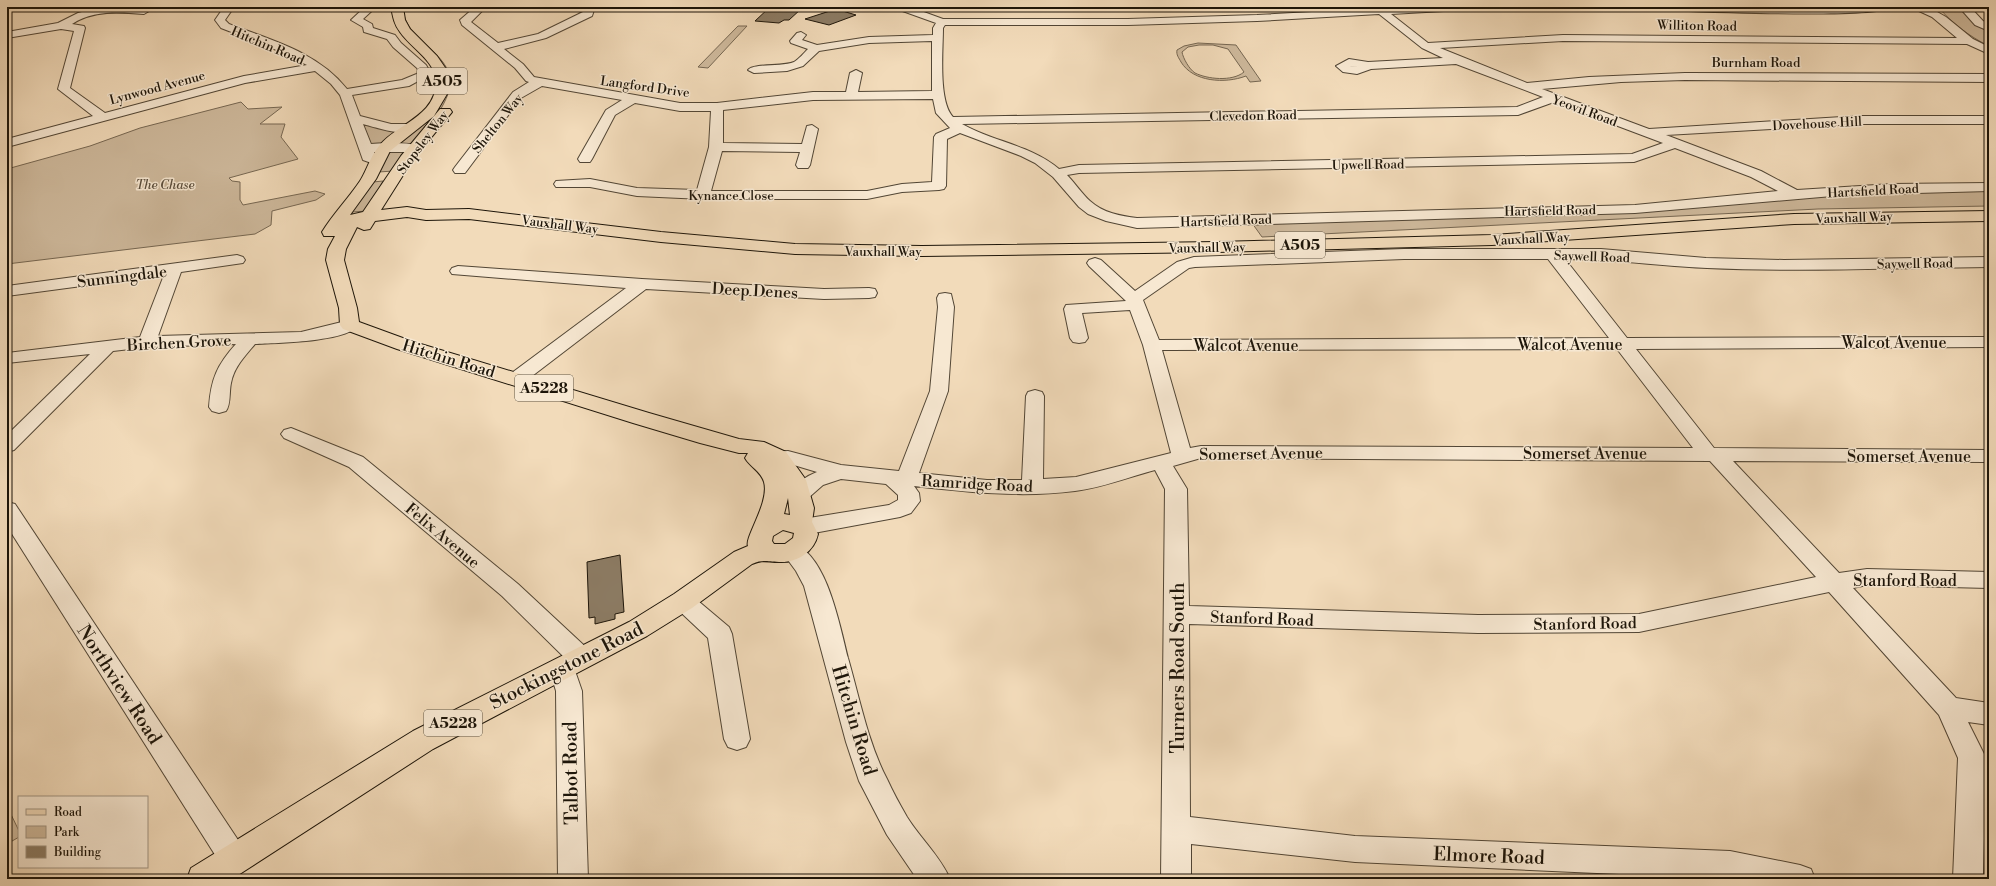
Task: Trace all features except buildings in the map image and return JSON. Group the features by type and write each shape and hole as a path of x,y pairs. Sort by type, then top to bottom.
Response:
{"main road":[{"name":"Stopsley Way","path":"356,221 367,182 385,148 425,116 434,106 443,83 439,67 434,60 402,29 396,16 397,7"},
{"name":"A505","path":"407,7 408,15 413,26 442,54 454,76"},
{"name":"Stopsley Way","path":"356,221 388,189 406,159 452,102"},
{"path":"388,189 400,199 417,208 426,215"},
{"name":"Vauxhall Way","path":"356,221 402,222 426,215 468,214 661,237 795,249 922,251 1224,247 1492,240 1794,220 1989,216"},
{"path":"350,325 348,308 335,260 337,249 356,221"},
{"name":"Hitchin Road","path":"350,325 373,335 739,446 756,448 778,457"},
{"name":"Hitchin Road","path":"739,446 761,461 773,473 777,483 774,509 764,539"},
{"path":"778,457 795,480 800,494 802,514 801,525"},
{"path":"783,522 801,525 807,532 807,540 803,546 793,552 775,554 764,539 783,522"},
{"name":"Stockingstone Road","path":"203,879 423,740 638,629 683,601 743,558 764,539"}],"street":[{"name":"Hitchin Road","path":"229,7 220,20 225,26 286,50 325,72 344,93 367,148 368,157 377,161"},
{"path":"344,93 405,83 425,74 422,67 397,45 391,37 368,30 368,26 356,20 371,7"},
{"name":"Langford Drive","path":"481,7 465,20 466,23 519,66 530,79 632,100 680,107 717,107 813,96 939,95"},
{"path":"497,47 542,36 588,14 589,10 572,7"},
{"path":"901,7 942,22 1060,22 1250,18 1461,7"},
{"path":"1662,7 1705,10 1854,9 1885,7"},
{"path":"1908,7 1928,8 1969,41 1989,51"},
{"path":"1964,7 1979,23 1989,28"},
{"path":"61,26 71,19 91,11 106,8 144,11"},
{"path":"1054,11 1060,22"},
{"name":"Yeovil Road","path":"1382,12 1426,46 1456,60 1756,174 1795,194"},
{"path":"942,22 938,28 939,95 941,111 955,125"},
{"path":"7,35 61,26 80,28 64,89 102,117"},
{"path":"801,35 795,41 816,48 869,40 938,38"},
{"name":"Williton Road","path":"1426,46 1563,38 1969,41"},
{"path":"799,64 816,48"},
{"path":"1365,66 1456,60"},
{"path":"754,70 783,69 799,64 813,64 812,68"},
{"name":"Lynwood Avenue","path":"7,143 244,80 316,67"},
{"path":"851,95 856,73"},
{"name":"Burnham Road","path":"1524,87 1631,77 1730,76 1989,78"},
{"name":"Shelton Way","path":"460,170 517,95 530,86 541,82"},
{"name":"Clevedon Road","path":"955,125 988,119 1518,111 1554,98"},
{"path":"585,159 610,113 632,100"},
{"path":"703,195 716,147 717,107"},
{"path":"353,115 391,128 410,128"},
{"path":"353,115 392,115"},
{"name":"Dovehouse Hill","path":"1645,132 1858,120 1989,120"},
{"name":"Hartsfield Road","path":"955,125 1027,154 1058,173 1088,207 1111,218 1144,222 1635,209 1691,206 1795,194 1909,187 1989,187"},
{"name":"Kynance Close","path":"561,184 590,183 637,192 703,195 867,195 902,188 939,186 941,137 955,125"},
{"path":"803,165 812,129"},
{"name":"Upwell Road","path":"1058,173 1080,169 1634,158 1675,144"},
{"path":"367,148 409,147 415,149"},
{"path":"716,147 807,148"},
{"name":"Saywell Road","path":"1135,302 1183,265 1194,262 1404,254 1602,254 1706,263 1784,265 1989,262"},
{"path":"1553,254 1712,454 1834,582 1949,708 1972,758 1968,879"},
{"name":"Sunningdale","path":"7,291 174,270 237,260"},
{"name":"Turners Road South","path":"1095,264 1135,302 1152,345 1176,489 1176,879"},
{"path":"147,342 174,270"},
{"name":"Deep Denes","path":"458,271 642,284 824,294 869,294"},
{"path":"516,379 642,284"},
{"path":"801,525 892,512 903,508 909,502 908,493 900,478 938,391 946,307 944,298"},
{"path":"1079,338 1072,309 1135,302"},
{"name":"Birchen Grove","path":"7,358 147,342 315,335 350,325"},
{"path":"219,407 220,385 223,373 230,362 251,338"},
{"name":"Walcot Avenue","path":"1152,345 1989,342"},
{"path":"7,446 108,346"},
{"path":"1032,487 1035,396"},
{"name":"Felix Avenue","path":"290,434 356,462 510,590 572,663"},
{"name":"Somerset Avenue","path":"1171,459 1201,452 1989,456"},
{"name":"Ramridge Road","path":"778,457 788,457 840,472 987,487 1032,487 1076,484 1171,459"},
{"name":"Ramridge Road","path":"800,494 816,480 840,472"},
{"name":"Northview Road","path":"7,509 234,859"},
{"name":"Hitchin Road","path":"793,552 805,566 816,586 859,742 873,781 897,826 935,879"},
{"name":"Stanford Road","path":"1177,615 1478,624 1639,623 1834,582 1867,578 1989,580"},
{"path":"683,601 720,634 737,739"},
{"name":"Talbot Road","path":"572,663 569,691 572,879"},
{"path":"1949,708 1989,714"},
{"name":"Elmore Road","path":"1177,829 1355,849 1730,865 1800,879"}],"green space":[{"path":"402,7 406,21 413,32 443,62 449,73 450,86 438,114 412,144 396,145 445,92 424,46 403,21"},
{"path":"1938,7 1961,7 1969,18 1989,31 1989,46 1962,29 1949,19"},
{"path":"738,26 747,26 708,68 698,67"},
{"path":"1198,43 1236,45 1261,81 1250,82 1246,76 1229,80 1210,80 1193,74 1186,69 1177,55 1177,50 1184,46","holes":["1213,45 1228,49 1244,72 1239,75 1226,78 1206,77 1195,73 1187,63 1182,52 1188,47"]},
{"name":"The Chase","path":"241,102 248,109 282,107 260,124 285,124 281,137 298,159 229,178 232,181 240,182 240,200 243,205 315,191 325,194 316,200 272,211 271,225 255,234 7,264 7,169 90,146 140,128"},
{"path":"365,123 398,133 382,144 371,144 363,124"},
{"path":"390,149 406,150 394,171 378,172"},
{"path":"383,181 367,211 352,212 373,182"},
{"path":"1989,190 1989,206 1818,209 1262,237 1252,223 1669,210 1803,196"},
{"path":"7,806 18,829 18,838 7,844"}]}
